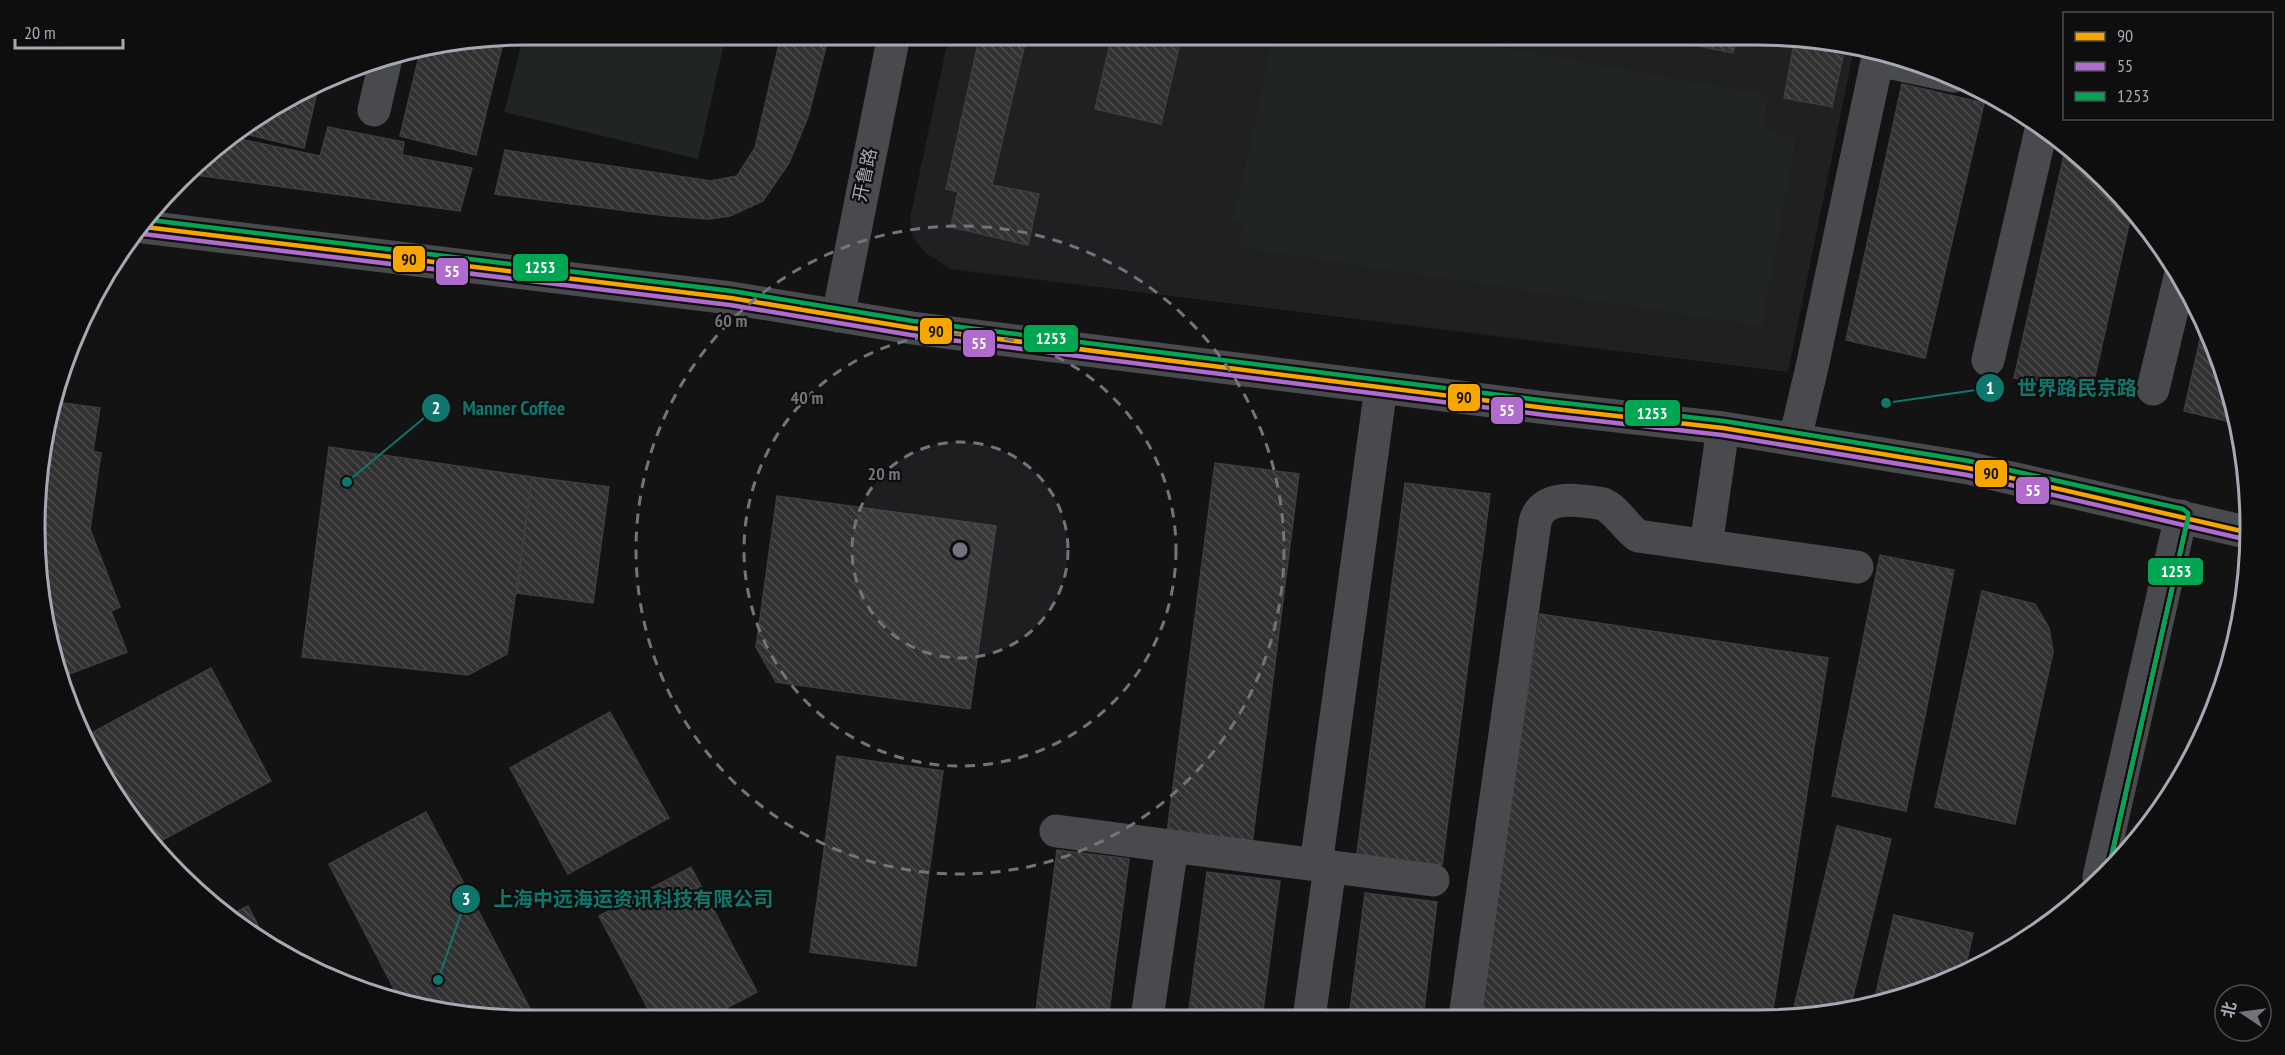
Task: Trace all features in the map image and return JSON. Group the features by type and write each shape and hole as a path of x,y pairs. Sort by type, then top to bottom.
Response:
{"street":[{"name":"开鲁路","path":"838,316 892,45"},
{"path":"1795,439 1878,60"},
{"path":"374,110 384,67"},
{"path":"1988,360 2040,136"},
{"path":"150,228 719,297 922,329 1546,408 1723,428 1968,468 2240,531"},
{"path":"2153,389 2177,290"},
{"path":"1310,1010 1323,866 1381,387"},
{"path":"1706,546 1723,428"},
{"path":"1466,1010 1537,514 1543,507 1558,501 1603,504 1609,506 1626,528 1638,536 1857,567"},
{"path":"2101,866 2181,516"},
{"path":"1056,831 1433,880"},
{"path":"1148,1010 1172,846"}],"shaded area":[{"path":"521,45 724,45 698,159 504,112"},
{"path":"947,45 1757,45 1789,46 1853,54 1788,372 950,269 926,253 913,237 910,218"},
{"path":"1272,45 1488,45 1768,95 1764,131 1796,138 1762,326 1238,247 1243,222 1233,221"}],"building":[{"path":"779,45 826,45 808,117 789,163 763,201 730,216 709,219 668,216 495,194 505,150 711,181 737,176 755,148"},
{"path":"978,45 1025,45 992,185 1039,194 1028,245 951,227 958,192 946,189"},
{"path":"1110,45 1180,45 1161,124 1095,109"},
{"path":"1693,45 1735,45 1733,53"},
{"path":"502,46 476,155 400,136 419,57 465,49"},
{"path":"1793,46 1844,53 1832,107 1784,98"},
{"path":"1902,84 1984,103 1925,358 1846,340"},
{"path":"316,94 304,148 248,135"},
{"path":"328,127 404,142 402,155 472,168 460,211 198,175 241,139 320,156"},
{"path":"2064,155 2099,186 2130,221 2091,394 2014,378"},
{"path":"2201,337 2214,372 2228,421 2184,411"},
{"path":"61,403 100,408 93,451 101,453 90,529 120,607 111,611 127,652 68,674 61,652 49,590 45,528 49,465"},
{"path":"329,447 532,477 507,654 468,675 302,657"},
{"path":"1215,463 1299,474 1252,844 1167,833"},
{"path":"532,477 609,487 593,603 517,593"},
{"path":"1405,483 1490,494 1442,865 1357,854"},
{"path":"777,496 996,526 970,709 776,682 756,647"},
{"path":"1880,555 1954,570 1906,811 1832,796"},
{"path":"1982,591 2035,604 2049,628 2053,652 2015,824 1935,807"},
{"path":"1540,614 1828,658 1773,1009 1478,1010"},
{"path":"211,668 271,781 161,841 126,796 91,733"},
{"path":"610,712 669,818 568,874 510,768"},
{"path":"837,756 943,771 916,966 810,952"},
{"path":"426,812 531,1010 465,1006 396,992 329,864"},
{"path":"1837,826 1891,839 1852,1001 1794,1009"},
{"path":"1057,850 1129,859 1109,1010 1036,1010"},
{"path":"691,867 757,992 723,1010 649,1010 599,916"},
{"path":"1207,872 1280,881 1263,1010 1189,1010"},
{"path":"1365,893 1437,902 1424,1010 1350,1010"},
{"path":"248,906 260,930 259,929 236,912"},
{"path":"1894,915 1973,933 1966,962 1913,984 1875,996"}],"transit line":[{"name":"1253","path":"156,221 732,291 913,321 1547,401 1724,421 1969,461 2183,509 2188,513 2188,518 2112,855"},
{"name":"90","path":"150,228 731,298 912,328 1546,408 1723,428 1968,468 2240,531"},
{"name":"55","path":"145,234 730,305 911,335 1545,415 1722,435 1967,475 2240,538"},
{"name":"55","path":"2112,855 2188,518"}],"place":[{"name":"世界路民京路","path":"1886,403"},
{"name":"Manner Coffee","path":"347,482"},
{"name":"上海中远海运资讯科技有限公司","path":"438,980"}]}
